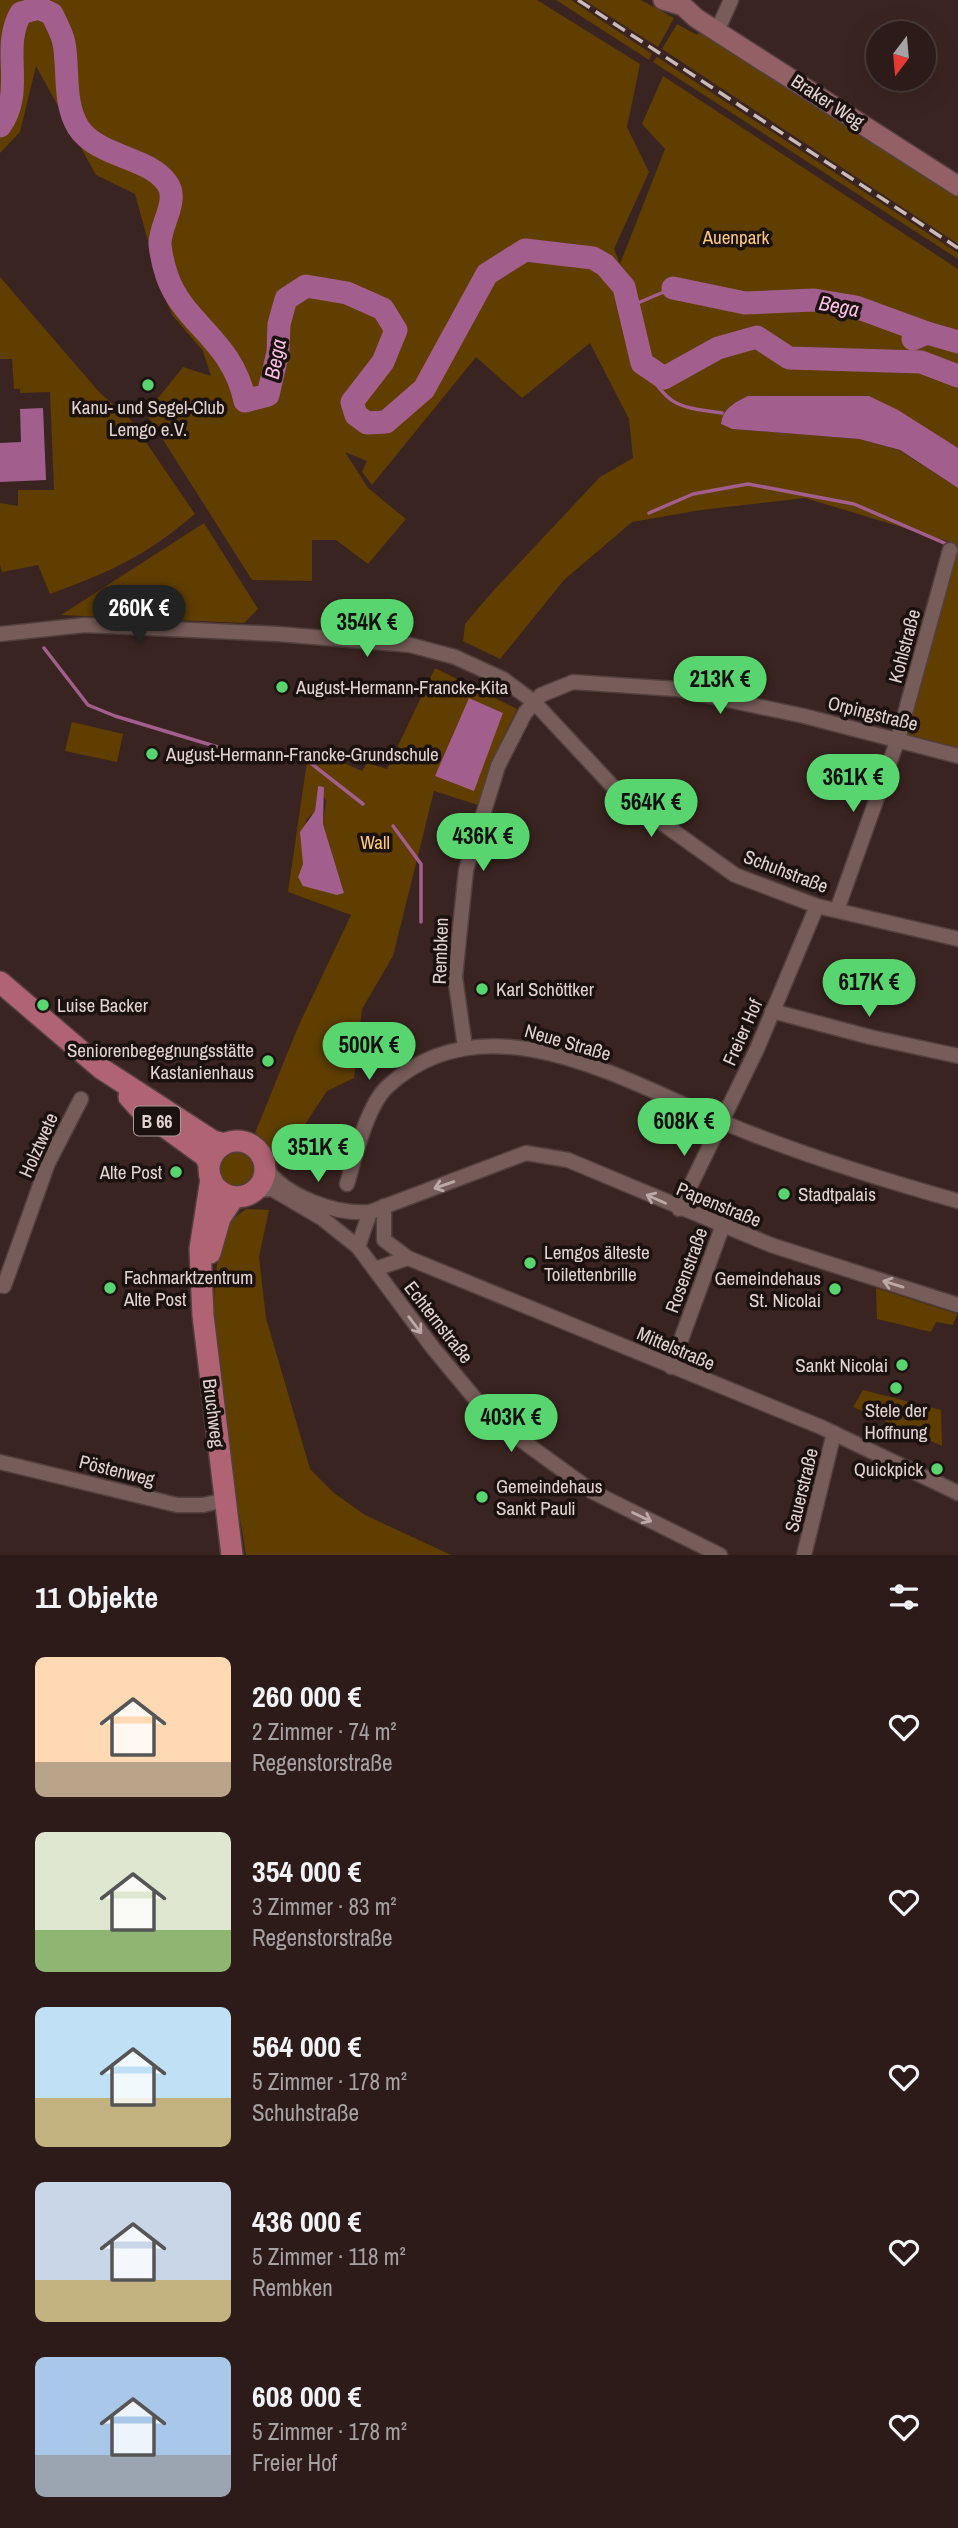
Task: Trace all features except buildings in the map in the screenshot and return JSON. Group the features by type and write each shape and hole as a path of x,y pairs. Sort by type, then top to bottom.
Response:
{"main road":[{"name":"B 66","path":"0,982 110,1075 213,1140 224,1144"},
{"name":"B 66","path":"110,1075 139,1108 198,1151 210,1172"},
{"path":"241,1141 261,1154 265,1167 262,1180 255,1190 234,1197 220,1191 210,1172 217,1149 224,1144 241,1141"},
{"name":"Bruchweg","path":"210,1172 202,1232 203,1315 232,1555"},
{"name":"Bruchweg","path":"203,1271 220,1218 234,1197"}],"street":[{"path":"717,31 732,0"},
{"name":"Braker Weg","path":"664,1 683,6 696,18 958,186"},
{"name":"Kohlstraße","path":"837,910 898,739 950,551"},
{"name":"Schuhstraße","path":"0,634 85,625 278,634 410,645 468,662 503,679 534,702 602,778 666,828 747,881 817,906 958,939"},
{"name":"Orpingstraße","path":"534,702 541,695 573,682 676,689 898,739 958,756"},
{"name":"Rembken","path":"464,1048 456,977 466,870 498,766 524,713 534,702"},
{"name":"Freier Hof","path":"679,1209 772,1011 817,906"},
{"path":"772,1011 870,1037 958,1056"},
{"name":"Neue Straße","path":"347,1184 365,1126 385,1088 421,1064 464,1048 512,1046 591,1065 721,1122 870,1176 958,1201"},
{"name":"Holztwete","path":"2,1286 48,1163 80,1099"},
{"name":"Papenstraße","path":"370,1212 526,1153 568,1160 679,1209 827,1264 958,1305"},
{"path":"265,1167 282,1183 328,1209 351,1213 370,1212 358,1247"},
{"name":"Echternstraße","path":"255,1190 272,1189 323,1219 358,1247 377,1267 433,1349 503,1426 593,1492 720,1555"},
{"path":"377,1267 384,1240 388,1204"},
{"name":"Rosenstraße","path":"671,1367 723,1225"},
{"name":"Mittelstraße","path":"384,1240 408,1258 834,1433 958,1493"},
{"path":"377,1267 408,1258"},
{"name":"Sauerstraße","path":"804,1555 834,1433"},
{"name":"Pöstenweg","path":"0,1462 177,1505 203,1505 226,1500"}],"green space":[{"name":"Auenpark","path":"0,0 537,0 640,64 627,127 649,172 614,249 620,264 665,149 642,124 663,76 958,269 958,448 869,396 748,396 727,410 721,424 732,429 859,439 899,450 958,488 958,748 904,733 954,543 805,498 701,510 632,522 564,580 500,659 463,641 465,624 493,591 600,477 633,458 629,419 590,343 522,398 476,357 372,485 362,472 367,461 345,452 368,488 406,519 368,564 336,540 312,540 312,581 252,580 146,413 183,367 211,376 203,351 173,316 163,295 135,194 96,175 36,66 20,132 0,153"},
{"path":"556,0 571,0 652,54 649,60"},
{"path":"584,0 641,0 674,18 658,47"},
{"path":"677,24 697,35 700,32 958,193 958,244 662,49"},
{"path":"657,57 958,253 958,259 653,62"},
{"path":"0,277 100,393 130,419 195,514 127,562 50,594 38,565 2,572 0,565 0,503 18,506 18,490 54,490 50,392 20,393 20,389 14,389 12,359 0,359"},
{"path":"204,523 258,609 244,623 61,615"},
{"name":"Wall","path":"435,668 517,709 503,738 481,806 434,791 393,956 362,1009 354,1078 327,1091 280,1162 267,1143 255,1133 298,1027 351,915 288,892 309,748 362,771 367,763 387,769","holes":["469,698 503,713 473,791","318,786 326,801 323,824 344,893 298,877 303,864 306,820 315,811"]},
{"path":"72,722 123,734 117,762 65,751"},
{"path":"237,1148 252,1154 258,1169 252,1184 237,1190 222,1184 216,1169 222,1154"},
{"path":"246,1209 269,1210 259,1257 266,1318 310,1469 334,1493 365,1515 451,1555 246,1555 219,1388 214,1299 218,1260 228,1224"},
{"path":"876,1288 957,1314 953,1325 936,1322 931,1332 877,1319"},
{"path":"863,1390 941,1410 942,1446 853,1407"}],"shaded area":[{"path":"748,396 869,396 898,410 958,448 958,488 900,450 859,439 732,429 721,424 727,410"},
{"path":"43,408 46,480 0,482 0,443 21,442 20,409"},
{"path":"469,698 503,713 474,791 435,776"},
{"path":"318,786 324,787 323,824 344,893 337,895 303,886 298,877 303,864 300,832 315,811"}],"waterway":[{"name":"Bega","path":"0,126 8,112 11,98 15,26 21,13 39,8 52,14 63,39 68,97 78,127 98,145 148,167 167,183 171,197 160,245 167,276 185,307 230,362 245,401 268,395 278,352 279,324 286,299 306,286 347,293 383,309 396,330 383,362 352,402 356,415 367,423 386,422 424,389 487,274 525,250 593,258 605,265 624,287 642,363 664,378 718,348 757,337 789,358 921,362 958,376"},
{"name":"Bega","path":"626,308 673,288"},
{"name":"Bega","path":"673,288 745,303 814,300 856,307 927,333"},
{"name":"Bega","path":"913,339 927,333 958,342"},
{"name":"Bega","path":"642,363 659,388 674,402 722,413"},
{"path":"649,513 693,494 748,484 854,504 958,549"},
{"path":"44,648 88,705 115,716 231,751 299,754 363,804"},
{"path":"393,826 421,864 421,922"}],"railway":[{"path":"578,0 958,248"}],"place":[{"name":"Kanu- und Segel-Club Lemgo e.V.","path":"148,385"},
{"name":"August-Hermann-Francke-Kita","path":"282,687"},
{"name":"August-Hermann-Francke-Grundschule","path":"152,754"},
{"name":"Karl Schöttker","path":"482,989"},
{"name":"Luise Backer","path":"43,1005"},
{"name":"Seniorenbegegnungsstätte Kastanienhaus","path":"268,1061"},
{"name":"Alte Post","path":"176,1172"},
{"name":"Stadtpalais","path":"784,1194"},
{"name":"Lemgos älteste Toilettenbrille","path":"530,1263"},
{"name":"Fachmarktzentrum Alte Post","path":"110,1288"},
{"name":"Gemeindehaus St. Nicolai","path":"835,1289"},
{"name":"Sankt Nicolai","path":"902,1365"},
{"name":"Stele der Hoffnung","path":"896,1388"},
{"name":"Quickpick","path":"937,1469"},
{"name":"Gemeindehaus Sankt Pauli","path":"482,1497"}]}
